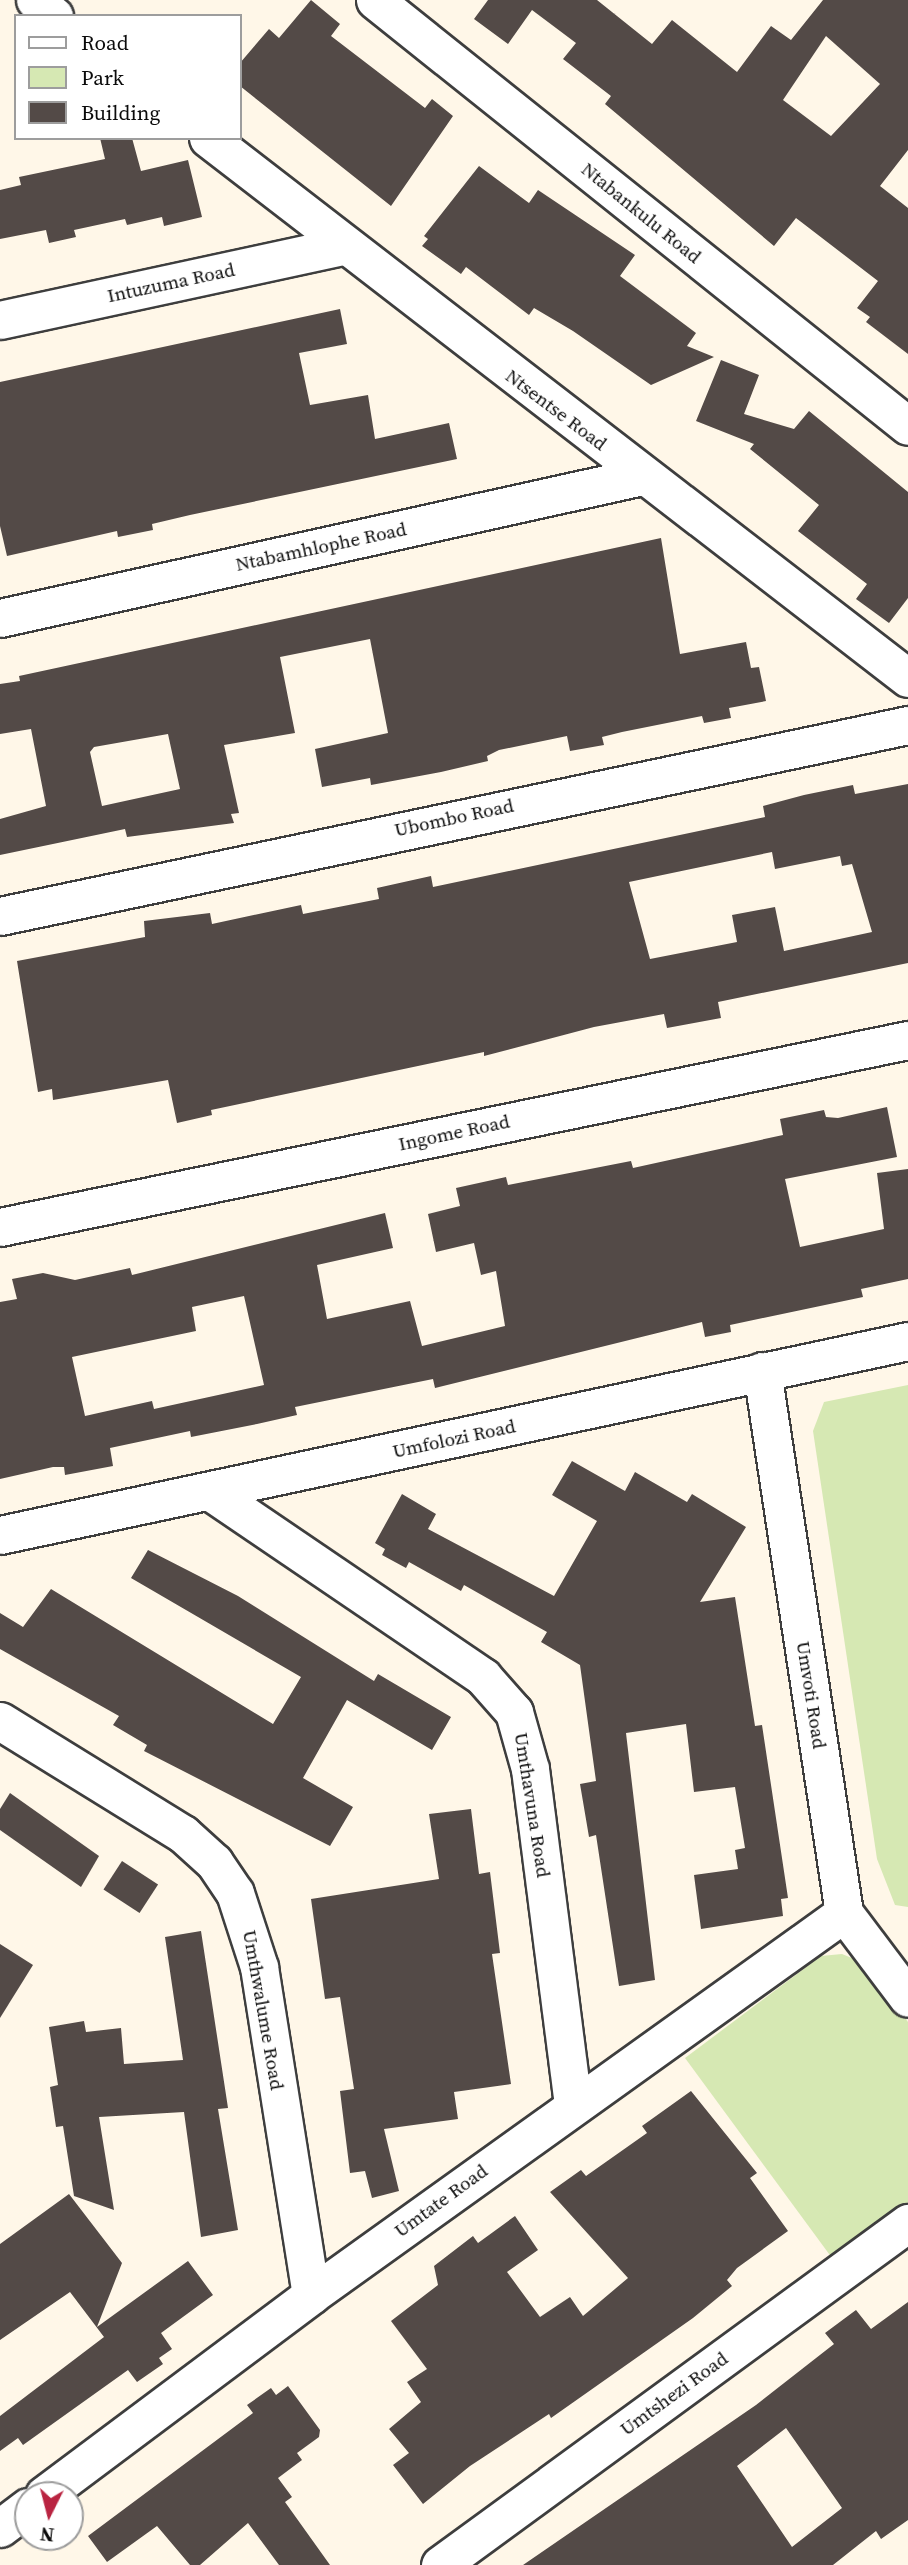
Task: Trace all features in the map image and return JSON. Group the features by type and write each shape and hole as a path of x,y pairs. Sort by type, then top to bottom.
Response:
{"street":[{"path":"35,0 52,14"},
{"name":"Ntabankulu Road","path":"375,0 908,426"},
{"name":"Ntsentse Road","path":"210,140 342,246 908,678"},
{"name":"Intuzuma Road","path":"0,320 342,246"},
{"name":"Ntabamhlophe Road","path":"0,618 642,476"},
{"name":"Ubombo Road","path":"0,916 908,725"},
{"name":"Ingome Road","path":"0,1227 908,1040"},
{"name":"Umfolozi Road","path":"0,1535 908,1341"},
{"name":"Umvoti Road","path":"762,1371 844,1913 908,1998"},
{"name":"Umthavuna Road","path":"211,1492 483,1677 514,1712 530,1769 573,2105"},
{"name":"Umthwalume Road","path":"0,1721 183,1834 214,1862 235,1893 259,1966 311,2295"},
{"name":"Umtate Road","path":"63,2481 311,2295 844,1913"},
{"name":"Umtshezi Road","path":"440,2565 908,2223"}],"green space":[{"path":"908,1385 908,1907 895,1905 877,1859 813,1431 824,1402"},
{"path":"842,1954 864,1963 908,2022 908,2202 832,2258 685,2058 821,1956"}],"building":[{"path":"311,0 340,24 331,36 425,108 432,99 453,116 391,206 242,88 242,61 269,29 279,38"},
{"path":"488,0 597,0 652,44 672,20 737,72 771,26 791,40 823,0 908,0 908,150 880,186 908,208 908,354 866,322 870,317 857,308 878,281 796,218 774,246 605,104 611,96 563,59 576,43 532,10 508,44 474,19","holes":["826,36 880,84 831,136 783,100"]},
{"path":"100,140 133,140 141,171 188,160 202,217 164,226 162,217 127,225 125,219 74,230 76,237 49,243 46,230 0,239 0,190 21,185 19,177 105,159"},
{"path":"479,166 529,203 538,190 635,255 620,276 696,333 687,346 714,357 651,385 573,331 534,308 529,315 466,267 461,274 422,246 428,239 424,236"},
{"path":"340,309 347,344 299,353 310,405 368,395 375,439 449,423 457,459 190,515 152,524 153,530 118,537 117,531 7,556 0,526 0,382"},
{"path":"721,360 759,375 744,414 794,429 809,411 908,492 908,598 889,623 856,599 867,584 798,531 819,505 750,449 754,444 696,421"},
{"path":"661,538 680,654 746,642 751,668 759,667 766,701 729,708 731,718 704,723 702,716 602,737 604,745 570,751 567,736 499,750 487,756 488,761 441,772 371,785 370,778 322,787 315,749 388,733 370,639 280,657 295,733 224,745 239,813 231,814 234,823 127,837 125,829 0,855 0,819 46,806 31,729 0,734 0,684 20,681 19,676","holes":["168,734 180,789 102,806 90,752 94,747"]},
{"path":"908,784 908,963 718,1002 721,1018 667,1028 664,1014 594,1027 484,1056 484,1052 211,1110 212,1115 177,1123 168,1080 53,1100 52,1089 38,1092 17,961 145,937 144,921 210,913 212,924 301,905 303,914 379,899 377,888 431,876 433,887 765,817 763,806 804,795 853,785 855,794","holes":["772,852 775,869 840,856 842,866 852,864 872,932 784,951 775,907 732,915 737,942 650,959 629,882"]},
{"path":"887,1107 897,1157 785,1179 800,1247 884,1229 877,1173 908,1169 908,1279 861,1289 863,1297 730,1325 731,1332 705,1337 702,1322 435,1388 433,1379 295,1407 297,1415 257,1424 191,1437 190,1431 110,1448 113,1466 65,1475 64,1467 53,1467 0,1479 0,1302 17,1299 12,1279 43,1273 75,1280 130,1268 132,1275 385,1213 393,1248 317,1265 327,1319 410,1301 422,1346 505,1326 496,1271 481,1275 474,1243 436,1252 428,1214 460,1206 456,1188 506,1177 508,1185 631,1161 633,1168 783,1135 780,1119 824,1110 826,1117 838,1118","holes":["244,1296 264,1385 154,1409 152,1401 85,1416 72,1357 196,1331 192,1307"]},
{"path":"572,1461 625,1491 635,1472 687,1502 692,1494 746,1527 700,1602 735,1597 755,1726 762,1725 788,1898 781,1899 783,1916 701,1929 694,1875 738,1869 735,1850 745,1848 735,1787 694,1792 686,1724 626,1733 655,1980 619,1986 596,1835 589,1837 580,1784 596,1781 580,1665 541,1642 547,1632 464,1585 461,1591 409,1562 406,1568 382,1555 385,1549 375,1543 402,1494 436,1514 428,1529 554,1596 597,1521 552,1495"},
{"path":"148,1550 238,1596 374,1681 378,1674 451,1717 432,1750 347,1700 303,1778 353,1807 330,1846 144,1751 147,1745 113,1725 119,1716 0,1649 0,1613 23,1627 51,1589 273,1724 301,1677 131,1578"},
{"path":"10,1793 99,1856 81,1887 0,1830 0,1809"},
{"path":"471,1809 479,1874 490,1872 500,1953 492,1954 511,2084 454,2092 458,2119 384,2129 399,2191 372,2198 365,2171 350,2173 340,2091 354,2089 340,1997 325,1999 311,1899 439,1879 429,1814"},
{"path":"122,1861 158,1884 140,1913 103,1890"},
{"path":"201,1931 228,2108 218,2109 238,2230 201,2237 184,2112 99,2117 114,2210 74,2196 63,2126 56,2127 50,2087 58,2085 49,2027 84,2021 86,2032 121,2028 124,2064 183,2060 165,1937"},
{"path":"0,1944 33,1965 0,2018"},
{"path":"691,2091 757,2173 750,2178 788,2231 737,2268 727,2280 732,2286 693,2318 551,2418 549,2414 470,2466 423,2504 393,2465 409,2453 389,2429 421,2402 407,2382 427,2369 391,2321 438,2285 434,2266 473,2236 478,2243 515,2216 538,2250 507,2272 540,2317 570,2297 583,2316 628,2278 550,2192 581,2170 586,2176 647,2133 642,2126"},
{"path":"69,2194 122,2263 97,2327 188,2261 213,2295 161,2333 172,2349 159,2358 163,2364 137,2382 128,2370 23,2445 18,2438 0,2451 0,2416 104,2337 70,2292 0,2340 0,2244"},
{"path":"908,2302 908,2520 881,2539 876,2531 833,2565 523,2565 756,2405 834,2344 825,2333 856,2310 871,2329","holes":["786,2428 842,2508 792,2547 737,2466"]},
{"path":"288,2386 320,2430 319,2437 297,2453 302,2460 278,2478 292,2497 285,2502 330,2565 279,2565 248,2523 200,2565 190,2565 157,2526 107,2562 88,2536 253,2413 247,2405 271,2388 276,2395"}]}
